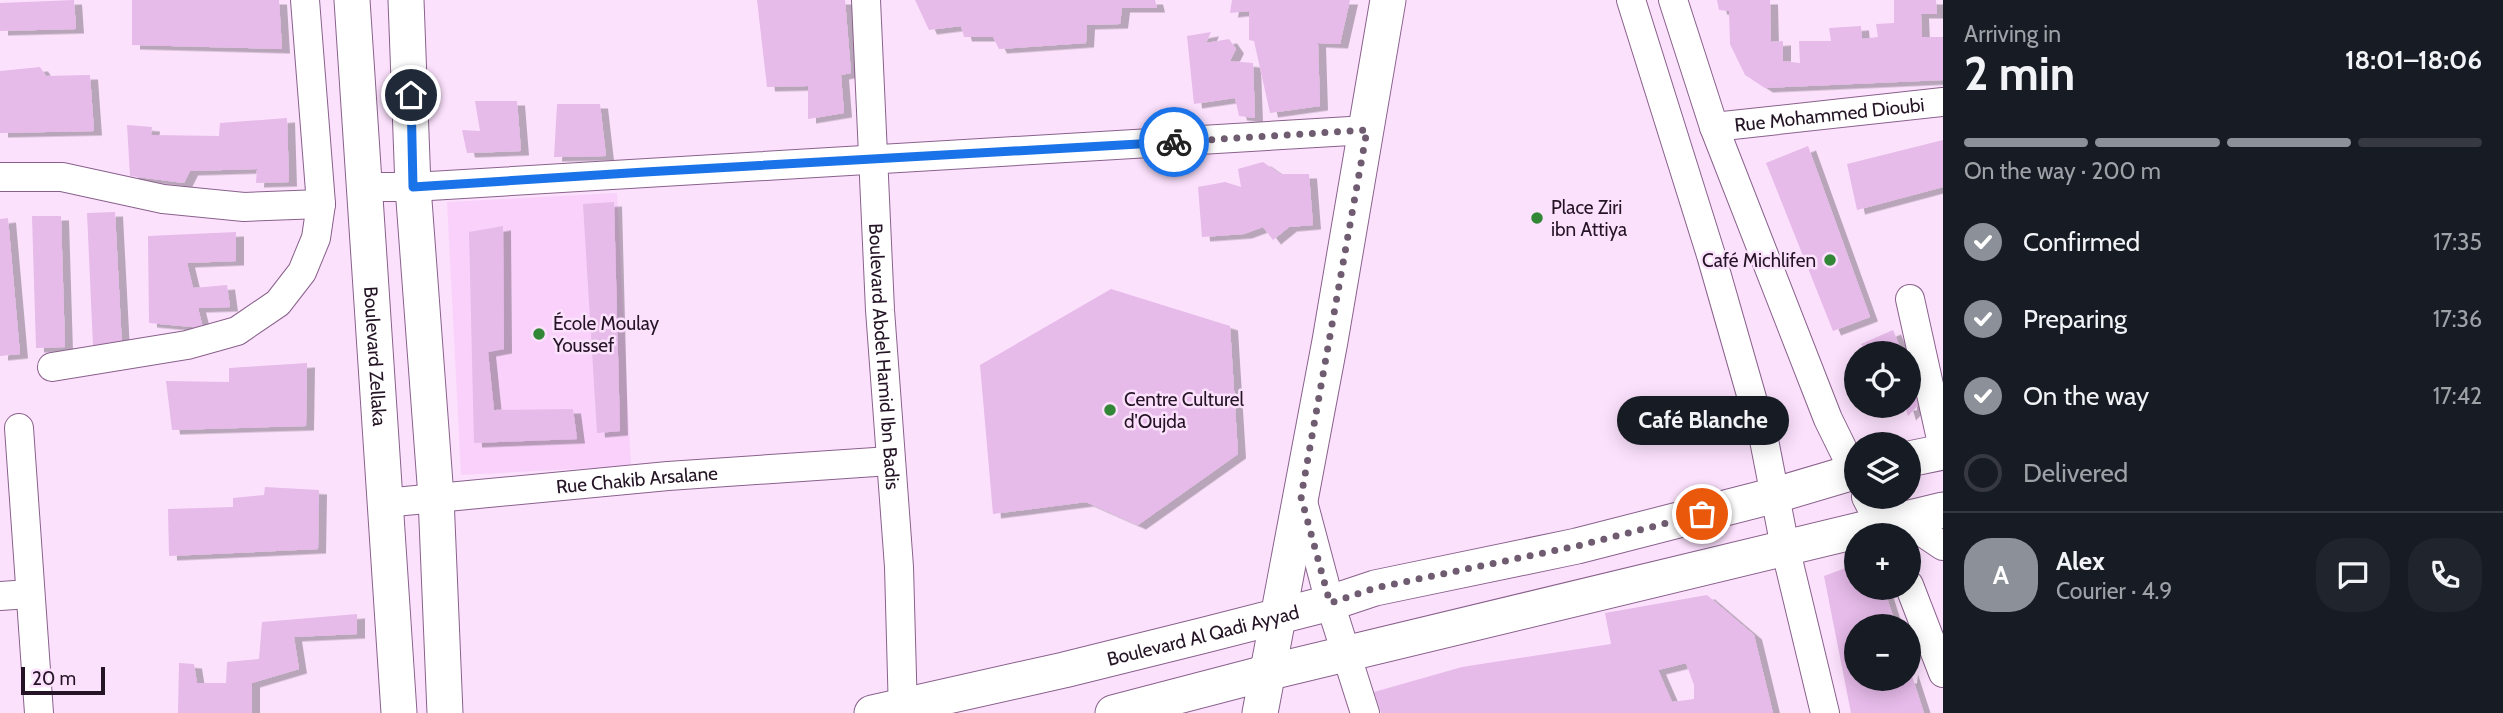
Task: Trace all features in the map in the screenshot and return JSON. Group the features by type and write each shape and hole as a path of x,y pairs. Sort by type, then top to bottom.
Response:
{"main road":[{"name":"Boulevard Zellaka","path":"352,0 399,713"},
{"path":"406,0 413,187 436,497 444,713"},
{"path":"1260,713 1367,130 1388,0"},
{"path":"1921,456 1943,450"},
{"name":"Boulevard Al Qadi Ayyad","path":"893,710 1330,603 1375,588 1577,546 1776,495 1844,499"},
{"path":"1921,507 1943,510"},
{"path":"1113,713 1266,673 1785,547 1855,509"}],"street":[{"path":"52,367 187,345 237,331 278,303 302,272 316,238 321,204 305,0"},
{"name":"Boulevard Abdel Hamid Ibn Badis","path":"866,0 880,310 900,567 893,710"},
{"path":"1631,0 1711,255 1764,440 1785,547 1825,713"},
{"path":"1673,0 1714,127 1828,419 1844,448"},
{"name":"Rue Mohammed Dioubi","path":"1714,127 1943,102"},
{"path":"364,187 413,187 1367,130"},
{"path":"0,177 62,177 163,199 244,207 321,204"},
{"path":"1910,299 1943,450"},
{"path":"19,428 39,713"},
{"name":"Rue Chakib Arsalane","path":"384,503 668,476 890,461"},
{"path":"1301,497 1345,655 1365,713"},
{"path":"1886,509 1943,546"},
{"path":"0,596 29,594"},
{"path":"1915,600 1943,673"}],"shaded area":[{"name":"École Moulay Youssef","path":"617,193 631,466 461,475 447,202"}],"building":[{"path":"74,0 76,29 0,31 0,3"},
{"path":"132,0 279,0 282,49 132,45"},
{"path":"757,0 845,0 851,73 841,75 844,113 808,119 808,86 767,87"},
{"path":"915,0 1155,0 1157,8 1122,8 1120,24 1087,25 1086,43 999,49 993,37 964,37 961,26 929,30"},
{"path":"1232,0 1350,0 1340,44 1318,43 1320,106 1270,113 1254,41 1249,40 1249,11 1230,13"},
{"path":"1717,0 1770,0 1771,42 1783,41 1783,61 1800,63 1799,41 1831,41 1829,28 1861,26 1862,39 1878,37 1876,24 1894,23 1894,0 1936,0 1937,14 1921,14 1922,37 1943,37 1943,80 1765,88 1745,75 1730,44 1729,11 1719,10"},
{"path":"1211,32 1206,43 1229,39 1236,49 1230,61 1253,63 1255,118 1239,116 1235,98 1194,104 1187,36"},
{"path":"40,67 46,76 90,75 94,131 0,133 0,71"},
{"path":"475,101 517,101 521,151 467,153 462,130 480,131"},
{"path":"557,104 600,104 606,156 554,157"},
{"path":"287,118 289,182 256,183 257,169 190,171 184,183 130,176 127,125 152,127 151,135 219,136 220,123"},
{"path":"1943,140 1943,187 1857,210 1847,164"},
{"path":"1808,146 1870,317 1833,331 1766,163"},
{"path":"1263,162 1280,174 1309,174 1313,225 1289,227 1273,240 1263,227 1244,234 1202,237 1198,187 1225,182 1241,187 1238,169"},
{"path":"614,202 620,431 597,433 583,204"},
{"path":"115,212 122,346 93,346 87,213"},
{"path":"32,216 61,216 65,347 36,348"},
{"path":"8,218 20,354 0,356 0,219"},
{"path":"503,226 504,349 488,352 494,410 573,409 577,439 474,443 469,232"},
{"path":"236,232 236,261 187,263 193,288 227,285 230,307 198,308 203,328 149,323 148,236"},
{"name":"Centre Culturel d'Oujda","path":"1111,289 1230,326 1238,454 1138,525 1086,502 993,514 980,365"},
{"path":"1893,330 1898,341 1868,341"},
{"path":"307,363 306,426 172,430 166,381 229,382 229,368"},
{"path":"265,487 319,490 318,549 169,556 168,509 233,507 233,498 264,495"},
{"path":"1844,569 1844,600 1888,600 1892,614 1844,614 1844,677 1824,576"},
{"path":"1707,595 1754,635 1773,713 1381,713 1374,692 1462,667 1611,644 1605,613","holes":["1686,663 1694,685 1694,699 1672,702 1658,670"]},
{"path":"357,614 357,634 294,637 299,669 252,683 252,713 178,713 179,663 194,664 197,683 226,683 227,662 259,659 262,622"},
{"path":"1847,691 1917,691 1924,713 1851,713"}],"way so far":[{"path":"1174,142 1367,130 1301,497 1330,603 1375,588 1577,546 1702,514"}],"place":[{"name":"Place Ziri ibn Attiya","path":"1537,218"},
{"name":"Café Michlifen","path":"1830,260"},
{"name":"École Moulay Youssef","path":"539,334"},
{"name":"Centre Culturel d'Oujda","path":"1110,410"},
{"name":"Café Blanche","path":"1702,514"}],"route":[{"path":"411,95 413,187 1174,142"}]}
